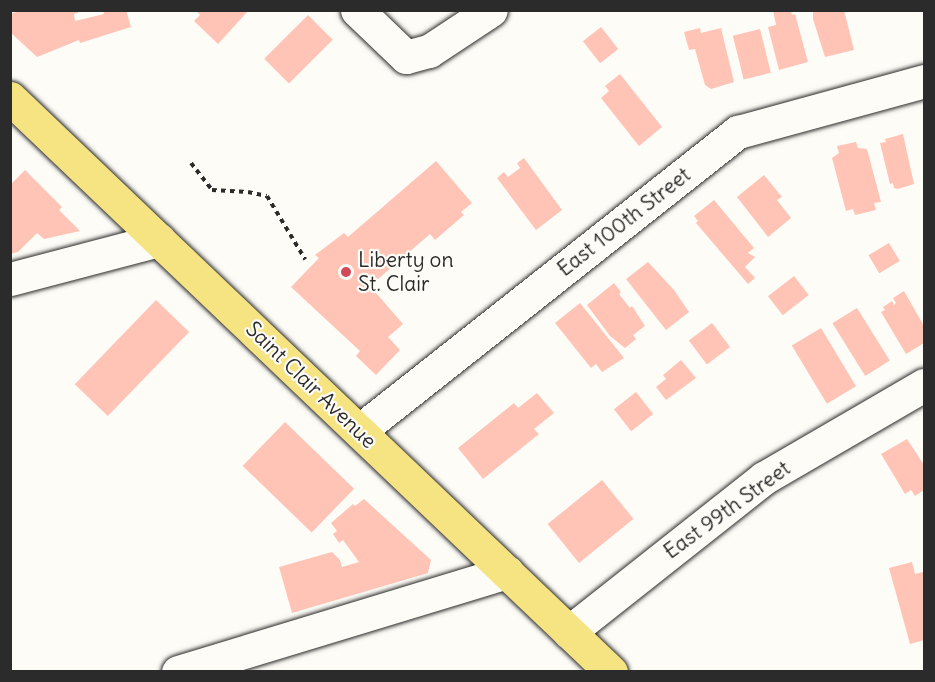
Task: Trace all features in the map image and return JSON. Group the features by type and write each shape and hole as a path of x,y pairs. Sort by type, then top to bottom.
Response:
{"main road":[{"name":"Saint Clair Avenue","path":"10,98 611,672"}],"street":[{"path":"357,10 406,57 429,51 491,10"},
{"name":"East 100th Street","path":"359,431 738,132 924,81"},
{"path":"10,279 159,240"},
{"name":"East 99th Street","path":"569,632 764,478 924,385"},
{"path":"178,672 507,572"}],"path":[{"path":"191,163 212,190 249,192 267,196 305,260"}],"building":[{"path":"23,10 78,10 78,13 74,14 75,21 104,14 103,10 126,10 131,27 80,43 79,40 37,57 10,32 10,14"},
{"path":"195,10 249,10 218,44 194,21 200,15"},
{"path":"773,10 791,10 792,15 795,14 808,62 779,70 768,27 776,25"},
{"path":"813,10 844,10 854,50 825,57 813,19"},
{"path":"308,15 333,40 289,84 264,59"},
{"path":"601,27 618,49 600,63 583,41"},
{"path":"700,28 701,33 721,28 734,82 711,89 705,85 695,49 689,50 684,32"},
{"path":"760,29 771,73 744,79 733,36"},
{"path":"620,74 662,127 639,146 601,98 609,91 605,86"},
{"path":"903,134 914,184 898,189 894,188 893,183 890,184 880,143 886,142 885,139"},
{"path":"856,142 858,148 867,149 881,202 874,203 876,210 855,215 853,209 846,211 832,158 839,153 837,146"},
{"path":"524,158 562,210 536,230 497,178 504,172 508,177 520,168 517,163"},
{"name":"Liberty on St. Clair","path":"436,161 472,203 461,212 464,215 435,240 430,234 370,286 403,324 388,337 400,350 376,375 356,356 360,351 291,287 319,258 315,255 344,233 348,237"},
{"path":"25,170 62,207 59,210 80,231 44,239 37,233 18,252 10,254 10,185"},
{"path":"764,175 782,197 777,200 791,218 768,237 737,197"},
{"path":"714,200 754,248 748,253 755,257 745,267 755,278 748,284 696,223 698,221 694,216"},
{"path":"889,243 900,261 879,273 868,255"},
{"path":"648,262 674,290 689,312 666,330 626,279"},
{"path":"794,276 809,295 783,315 768,296"},
{"path":"614,283 621,292 619,294 630,308 632,306 645,326 633,335 636,339 625,348 610,336 587,305"},
{"path":"904,291 924,326 924,343 906,354 881,312 885,310 883,307 892,301 894,305 896,303 893,298"},
{"path":"156,300 189,332 108,416 75,384"},
{"path":"580,303 624,358 602,372 596,364 591,368 555,323"},
{"path":"857,308 890,361 865,376 832,323"},
{"path":"712,323 730,347 707,364 689,340"},
{"path":"821,328 856,386 827,404 792,346"},
{"path":"681,360 696,378 666,400 656,387 666,379 663,375"},
{"path":"636,392 653,414 631,431 614,409"},
{"path":"537,393 554,413 534,429 539,434 483,479 458,448 514,403 518,408"},
{"path":"285,422 354,489 312,533 243,466"},
{"path":"907,439 924,465 924,490 915,496 911,490 905,494 881,454"},
{"path":"602,480 633,519 579,563 548,524"},
{"path":"364,499 431,560 428,573 292,613 279,567 332,552 340,560 342,567 359,562 343,540 339,543 333,534 337,531 331,523 353,504 355,506"},
{"path":"912,562 915,574 923,572 924,575 924,640 910,644 889,568"}],"place":[{"name":"Liberty on St. Clair","path":"346,272"}]}
